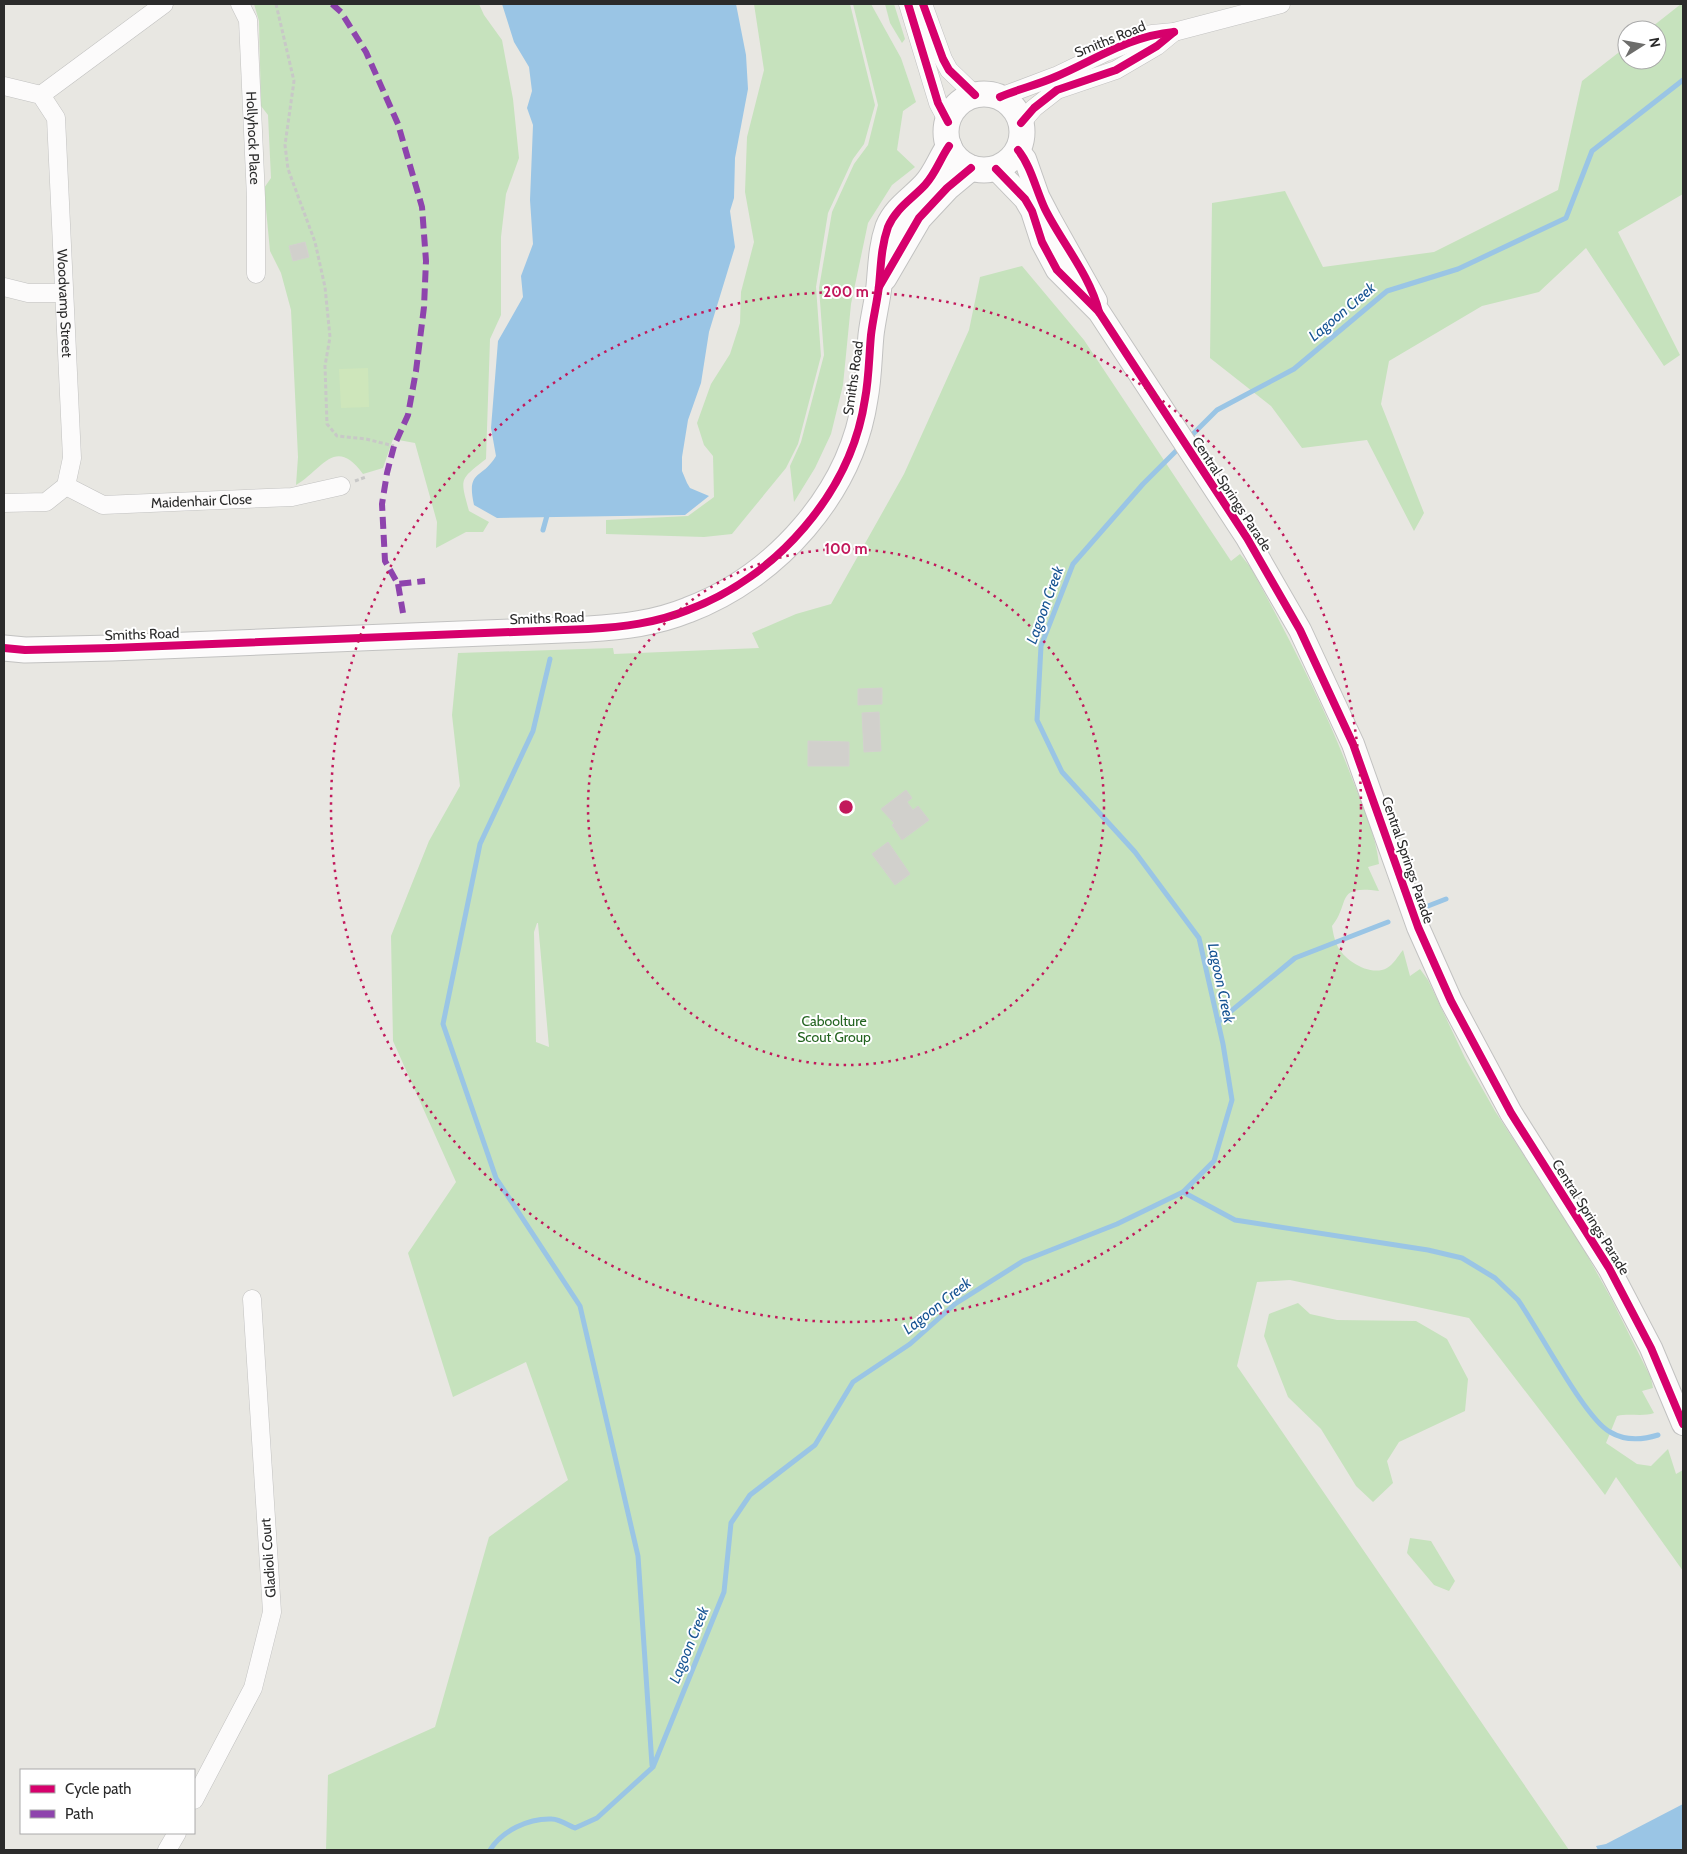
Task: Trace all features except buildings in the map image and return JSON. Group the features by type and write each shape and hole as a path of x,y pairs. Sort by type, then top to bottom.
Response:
{"main road":[{"path":"988,94 1000,98 1017,112 1022,132 1018,150 1005,165 984,171 971,168 962,163 948,134 954,110 963,101 975,95 988,94"},
{"name":"Smiths Road","path":"4,648 25,650 112,648 579,630 642,624 688,610 729,591 765,566 801,531 824,501 836,481 855,439 865,401 871,335 879,287 880,260 892,219 902,206 929,181 948,134"},
{"name":"Smiths Road","path":"879,287 919,218 947,188 971,168"}],"street":[{"path":"4,86 41,95 164,4"},
{"name":"Hollyhock Place","path":"240,4 248,20 256,198 256,274"},
{"path":"908,4 948,134"},
{"path":"923,4 943,59 949,70 975,95"},
{"name":"Smiths Road","path":"1000,98 1152,34 1174,32 1281,4"},
{"name":"Smiths Road","path":"1021,123 1034,108 1057,90 1116,70 1157,46 1174,32"},
{"name":"Woodvamp Street","path":"41,95 56,118 62,293 72,458 66,486"},
{"name":"Central Springs Parade","path":"1018,150 1025,159 1038,196 1050,219 1095,295 1099,312"},
{"name":"Central Springs Parade","path":"996,169 1025,198 1032,211 1042,242 1056,270 1099,312 1218,494 1276,587 1326,683 1369,787 1418,927 1463,1027 1511,1113 1609,1268 1651,1348 1683,1424"},
{"path":"4,287 28,293 62,293"},
{"path":"4,503 46,502 66,486"},
{"name":"Maidenhair Close","path":"66,486 102,505 292,497 341,486"},
{"name":"Gladioli Court","path":"195,1798 253,1688 272,1612 252,1299"},
{"path":"167,1850 175,1834"}],"path":[{"path":"276,4 294,81 285,145 288,169 315,242 325,287 330,337 325,366 327,424 338,436 366,439 394,446"}],"green space":[{"path":"254,4 479,4 484,15 502,40 513,99 519,158 506,194 501,237 501,315 490,339 486,459 466,476 463,486 469,511 489,522 483,532 466,532 436,548 437,522 415,443 393,439 383,468 363,474 353,463 344,457 336,456 329,459 296,485 298,457 291,310 281,273 270,251 264,188 271,178 268,115 261,106 259,21"},
{"path":"754,4 850,4 875,105 864,144 853,159 828,213 816,287 821,356 798,444 786,468 732,534 704,537 606,534 606,520 688,516 714,497 713,456 704,445 697,423 711,384 730,354 740,323 741,292 754,242 745,192 747,137 764,70"},
{"path":"853,4 871,4 901,58 916,102 903,111 897,150 915,167 892,185 868,223 851,304 843,385 831,434 815,468 794,502 790,466 801,442 824,355 819,288 832,212 854,164 868,145 878,105"},
{"path":"885,4 894,4 905,39 902,43 890,23"},
{"path":"1683,4 1683,194 1618,232 1680,355 1664,366 1586,248 1539,292 1482,306 1389,361 1381,404 1424,513 1414,531 1367,440 1302,448 1271,406 1210,358 1212,203 1285,191 1323,267 1434,252 1558,190 1582,81 1617,54 1617,70 1667,70 1667,20 1661,20"},
{"name":"Caboolture Scout Group","path":"1022,266 1084,340 1231,561 1240,554 1251,568 1293,646 1331,726 1365,811 1375,842 1379,864 1368,867 1379,891 1365,890 1349,893 1338,918 1332,926 1337,945 1352,962 1366,969 1373,970 1389,967 1403,950 1410,976 1420,969 1428,980 1465,1058 1495,1111 1577,1237 1612,1300 1651,1378 1653,1388 1642,1391 1654,1413 1617,1416 1606,1443 1637,1464 1651,1466 1668,1449 1676,1474 1683,1470 1683,1571 1616,1477 1605,1495 1469,1318 1290,1280 1257,1282 1237,1366 1569,1850 326,1850 328,1775 435,1727 489,1537 568,1480 526,1362 453,1397 408,1253 456,1182 393,1041 391,936 429,841 460,786 452,715 458,653 613,648 614,654 759,648 752,633 796,614 831,604 904,474 969,330 980,277","holes":["538,923 549,1047 536,1042 534,932"]},
{"path":"368,368 369,407 341,408 339,369"},
{"path":"1298,1303 1310,1314 1337,1320 1416,1321 1447,1339 1468,1379 1465,1411 1399,1442 1387,1461 1393,1483 1373,1502 1356,1486 1321,1429 1288,1397 1264,1336 1269,1314"},
{"path":"1410,1538 1431,1541 1455,1581 1449,1591 1434,1585 1407,1553"}],"water":[{"path":"502,4 736,4 746,55 748,89 735,158 734,198 730,211 735,247 709,332 701,383 688,420 682,457 682,471 690,488 709,496 685,515 497,518 474,505 472,486 474,480 491,464 496,456 491,428 498,341 523,297 521,276 533,244 530,200 533,125 527,108 532,91 529,67 514,42"},
{"path":"1683,1804 1683,1850 1598,1850 1596,1846 1606,1844"}],"waterway":[{"name":"Lagoon Creek","path":"1189,438 1217,410 1294,369 1387,291 1458,269 1566,218 1592,151 1683,80"},
{"name":"Lagoon Creek","path":"490,1850 501,1837 525,1823 543,1819 555,1819 575,1828 597,1818 653,1767 724,1592 731,1523 750,1495 815,1445 853,1382 910,1344 955,1304 1023,1261 1117,1224 1183,1192 1214,1161 1232,1100 1223,1044 1199,938 1135,852 1062,772 1037,720 1041,646 1073,564 1143,484 1181,446"},
{"path":"543,530 548,512"},
{"path":"550,659 533,731 480,844 443,1024 496,1178 580,1306 638,1556 652,1765"},
{"path":"1428,906 1446,899"},
{"path":"1218,1022 1295,958 1388,922"},
{"path":"1183,1192 1235,1220 1428,1250 1462,1258 1495,1278 1518,1300 1575,1392 1600,1424 1610,1432 1622,1437 1640,1439 1658,1435"}],"marked path":[{"path":"332,4 341,12 366,52 398,124 422,207 426,261 424,307 416,371 408,415 394,446 382,504 385,561 398,584 425,581"},
{"path":"398,584 403,613"}],"cycle path":[{"path":"908,4 938,103 948,122"},
{"path":"923,4 943,59 949,70 975,95"},
{"path":"1000,97 1055,77 1142,38 1174,32"},
{"path":"1021,123 1034,108 1057,90 1116,70 1157,46 1174,32"},
{"path":"4,648 25,650 112,648 601,628 627,626 664,618 688,610 720,595 751,576 779,554 804,527 826,498 844,467 857,434 865,399 872,329 883,249 888,227 900,209 929,180 949,146"},
{"path":"1018,150 1030,171 1045,209 1089,285 1099,312"},
{"path":"879,287 919,218 947,188 971,168"},
{"path":"996,169 1025,199 1032,211 1042,242 1057,270 1099,312 1247,538 1300,630 1353,744 1418,927 1451,1001 1511,1113 1609,1268 1651,1348 1683,1424"}]}
